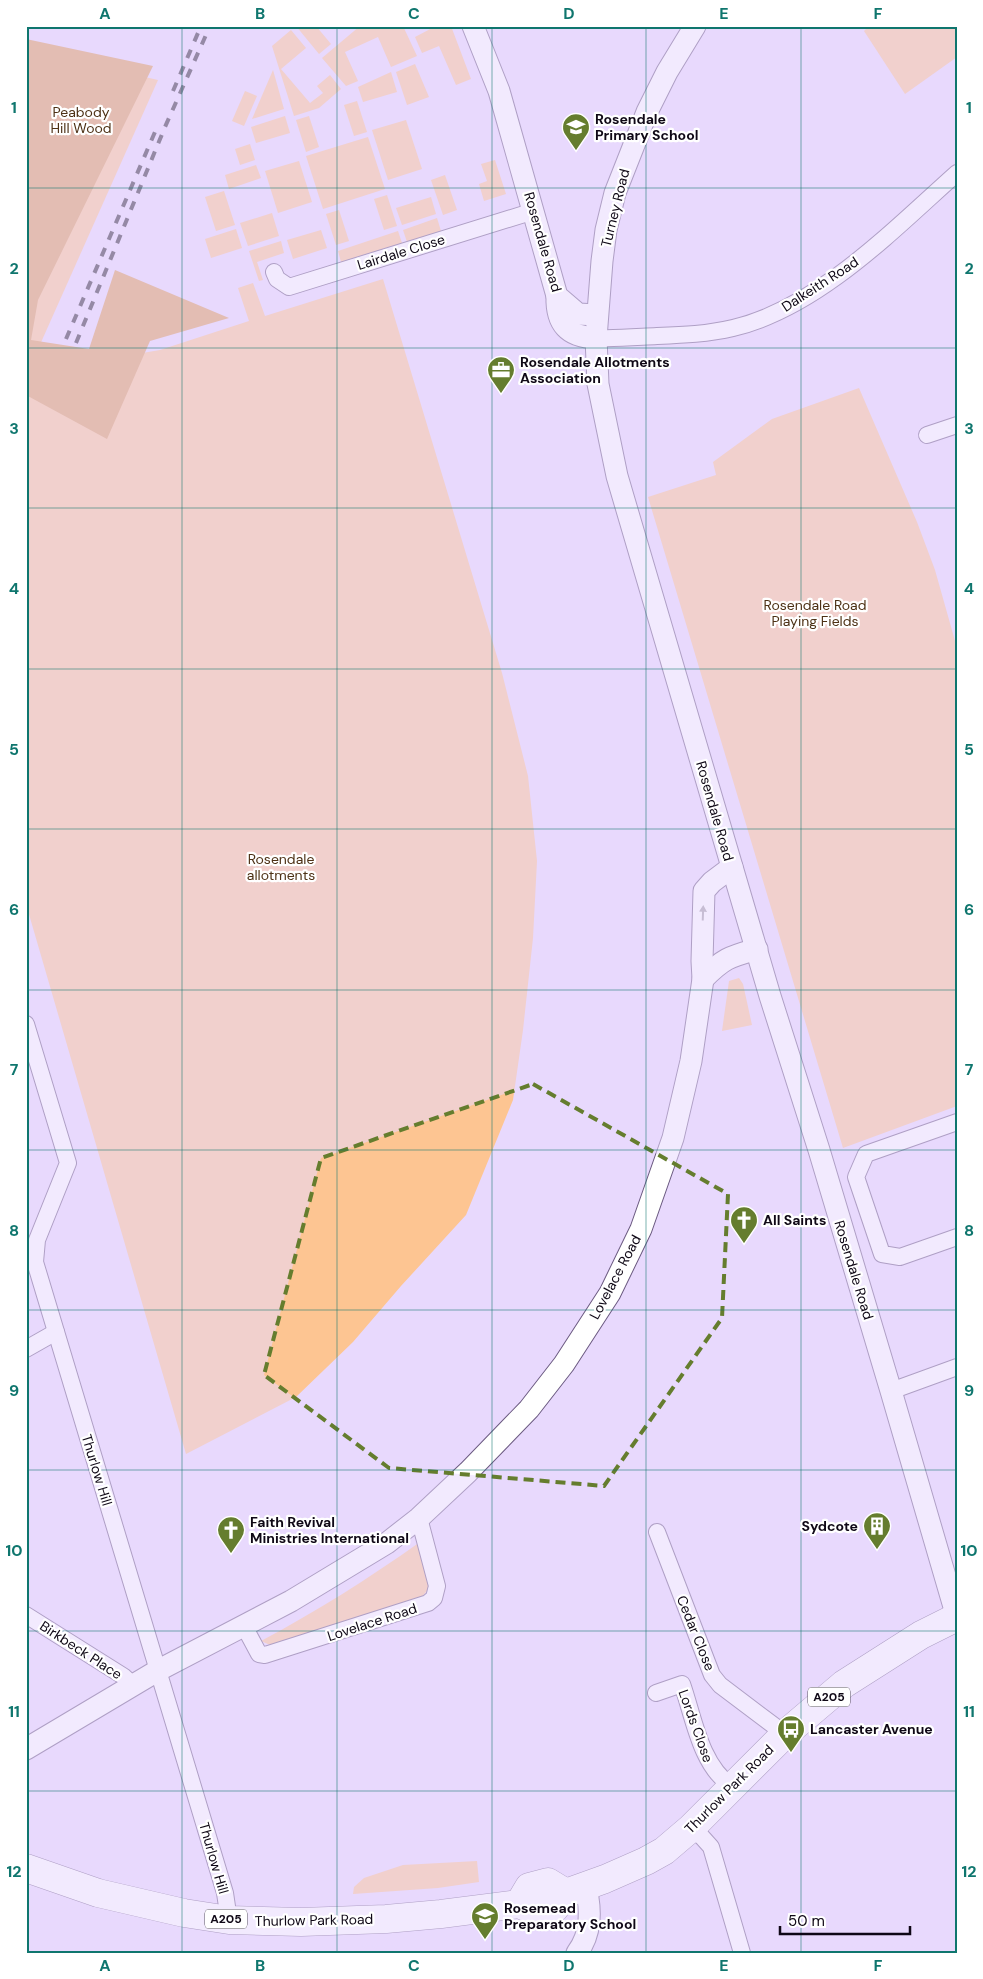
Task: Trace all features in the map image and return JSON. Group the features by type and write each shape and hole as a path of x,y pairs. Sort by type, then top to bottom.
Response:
{"highway":[{"name":"Thurlow Park Road","path":"26,1868 98,1893 184,1913 229,1920 301,1922 459,1912 519,1904 529,1887 548,1882 576,1890 646,1861 664,1851 690,1828 785,1734 844,1684 921,1635 957,1617"}],"street":[{"name":"Rosendale Road","path":"473,26 499,91 557,296 572,311 578,314 597,315 598,384 617,476 957,1617"},
{"name":"Turney Road","path":"597,315 604,245 615,193 648,112 667,72 695,26"},
{"name":"Dalkeith Road","path":"596,338 682,336 734,328 759,320 801,299 852,266 957,173"},
{"name":"Lairdale Close","path":"274,272 278,279 289,287 534,210"},
{"path":"557,296 557,308 562,322 569,331 583,337 596,338"},
{"path":"926,435 957,425"},
{"name":"Lovelace Road","path":"26,1750 157,1671 292,1600 387,1543 419,1518 468,1472 529,1409 564,1364 610,1293 641,1229 673,1138 691,1062 703,979 704,891 712,882 732,867"},
{"path":"703,979 720,962 730,956 757,949"},
{"name":"Thurlow Hill","path":"26,1024 68,1163 37,1240 35,1262 225,1892 229,1920"},
{"path":"957,1122 866,1154 856,1177 882,1254 900,1257 957,1237"},
{"path":"26,1349 56,1332"},
{"path":"891,1391 957,1367"},
{"name":"Lovelace Road","path":"244,1626 259,1654 265,1655 428,1603 434,1598 437,1586 419,1518"},
{"name":"Cedar Close","path":"657,1532 712,1675 720,1685 785,1734"},
{"name":"Birkbeck Place","path":"26,1615 118,1673 134,1686"},
{"name":"Lords Close","path":"656,1693 682,1684 706,1758 718,1776 731,1786"},
{"path":"690,1828 711,1847 742,1953"},
{"path":"576,1890 590,1908 589,1924 583,1944 577,1953"}],"highlighted area":[{"path":"533,1084 728,1194 722,1318 604,1486 389,1468 264,1375 321,1158"}],"green space":[{"path":"296,26 316,26 331,44 319,54"},
{"path":"360,26 403,26 417,56 391,67 378,37 345,52 358,81 346,86 322,58"},
{"path":"436,26 451,26 471,79 456,85 439,46 422,53 415,37"},
{"path":"869,26 957,26 957,57 905,94 864,31"},
{"path":"291,30 306,48 281,69 310,103 323,93 317,86 330,75 341,89 319,108 294,116 272,46"},
{"path":"26,39 153,66 38,300 31,340 89,349 115,270 229,318 150,341 107,439 26,395"},
{"name":"Peabody Hill Wood","path":"26,50 158,80 26,376"},
{"path":"415,64 429,97 407,105 396,72"},
{"path":"273,70 284,109 252,119"},
{"path":"391,72 397,92 363,102 358,87"},
{"path":"245,91 257,96 244,126 232,121"},
{"path":"357,101 367,132 354,136 344,105"},
{"path":"285,116 290,133 256,143 251,127"},
{"path":"309,116 319,147 306,152 296,120"},
{"path":"406,120 422,169 388,180 372,130"},
{"path":"368,137 385,189 323,209 306,156"},
{"path":"250,144 255,160 240,165 235,149"},
{"path":"495,160 506,194 484,201 479,184 487,181 481,164"},
{"path":"299,161 312,202 278,213 265,171"},
{"path":"256,165 261,178 229,189 225,175"},
{"path":"445,175 457,210 443,215 431,180"},
{"path":"224,191 235,225 216,231 205,197"},
{"path":"387,195 397,226 384,230 374,199"},
{"path":"431,197 436,214 402,225 396,208"},
{"path":"339,210 349,241 336,245 326,214"},
{"path":"272,213 279,236 248,246 240,223"},
{"path":"437,218 441,231 407,242 403,230"},
{"path":"236,229 242,248 211,258 205,239"},
{"path":"321,230 327,248 293,259 287,240"},
{"path":"398,231 402,243 341,262 338,251"},
{"path":"281,241 284,253 257,262 263,280 259,281 249,251"},
{"name":"Rosendale allotments","path":"383,279 502,673 528,776 537,861 533,938 513,1100 466,1215 353,1342 296,1397 186,1454 26,904 26,382 107,359 160,350 249,321 238,288 253,283 265,316"},
{"name":"Rosendale Road Playing Fields","path":"859,388 917,522 935,570 957,648 957,1106 843,1148 648,497 716,475 713,462 772,419"},
{"path":"739,978 743,984 752,1025 722,1031 729,981"},
{"path":"420,1542 430,1587 422,1597 280,1644 270,1645 261,1641 342,1594"},
{"path":"477,1861 479,1882 438,1888 353,1894 354,1887 364,1878 403,1865"}],"railway":[{"path":"173,91 201,26"},
{"path":"76,343 165,127 210,26"},
{"path":"66,339 158,125"}],"place":[{"name":"Rosendale Primary School","path":"576,151"},
{"name":"Rosendale Allotments Association","path":"501,394"},
{"name":"All Saints","path":"744,1244"},
{"name":"Sydcote","path":"877,1550"},
{"name":"Faith Revival Ministries International","path":"231,1554"},
{"name":"Lancaster Avenue","path":"791,1753"},
{"name":"Rosemead Preparatory School","path":"485,1940"}]}
